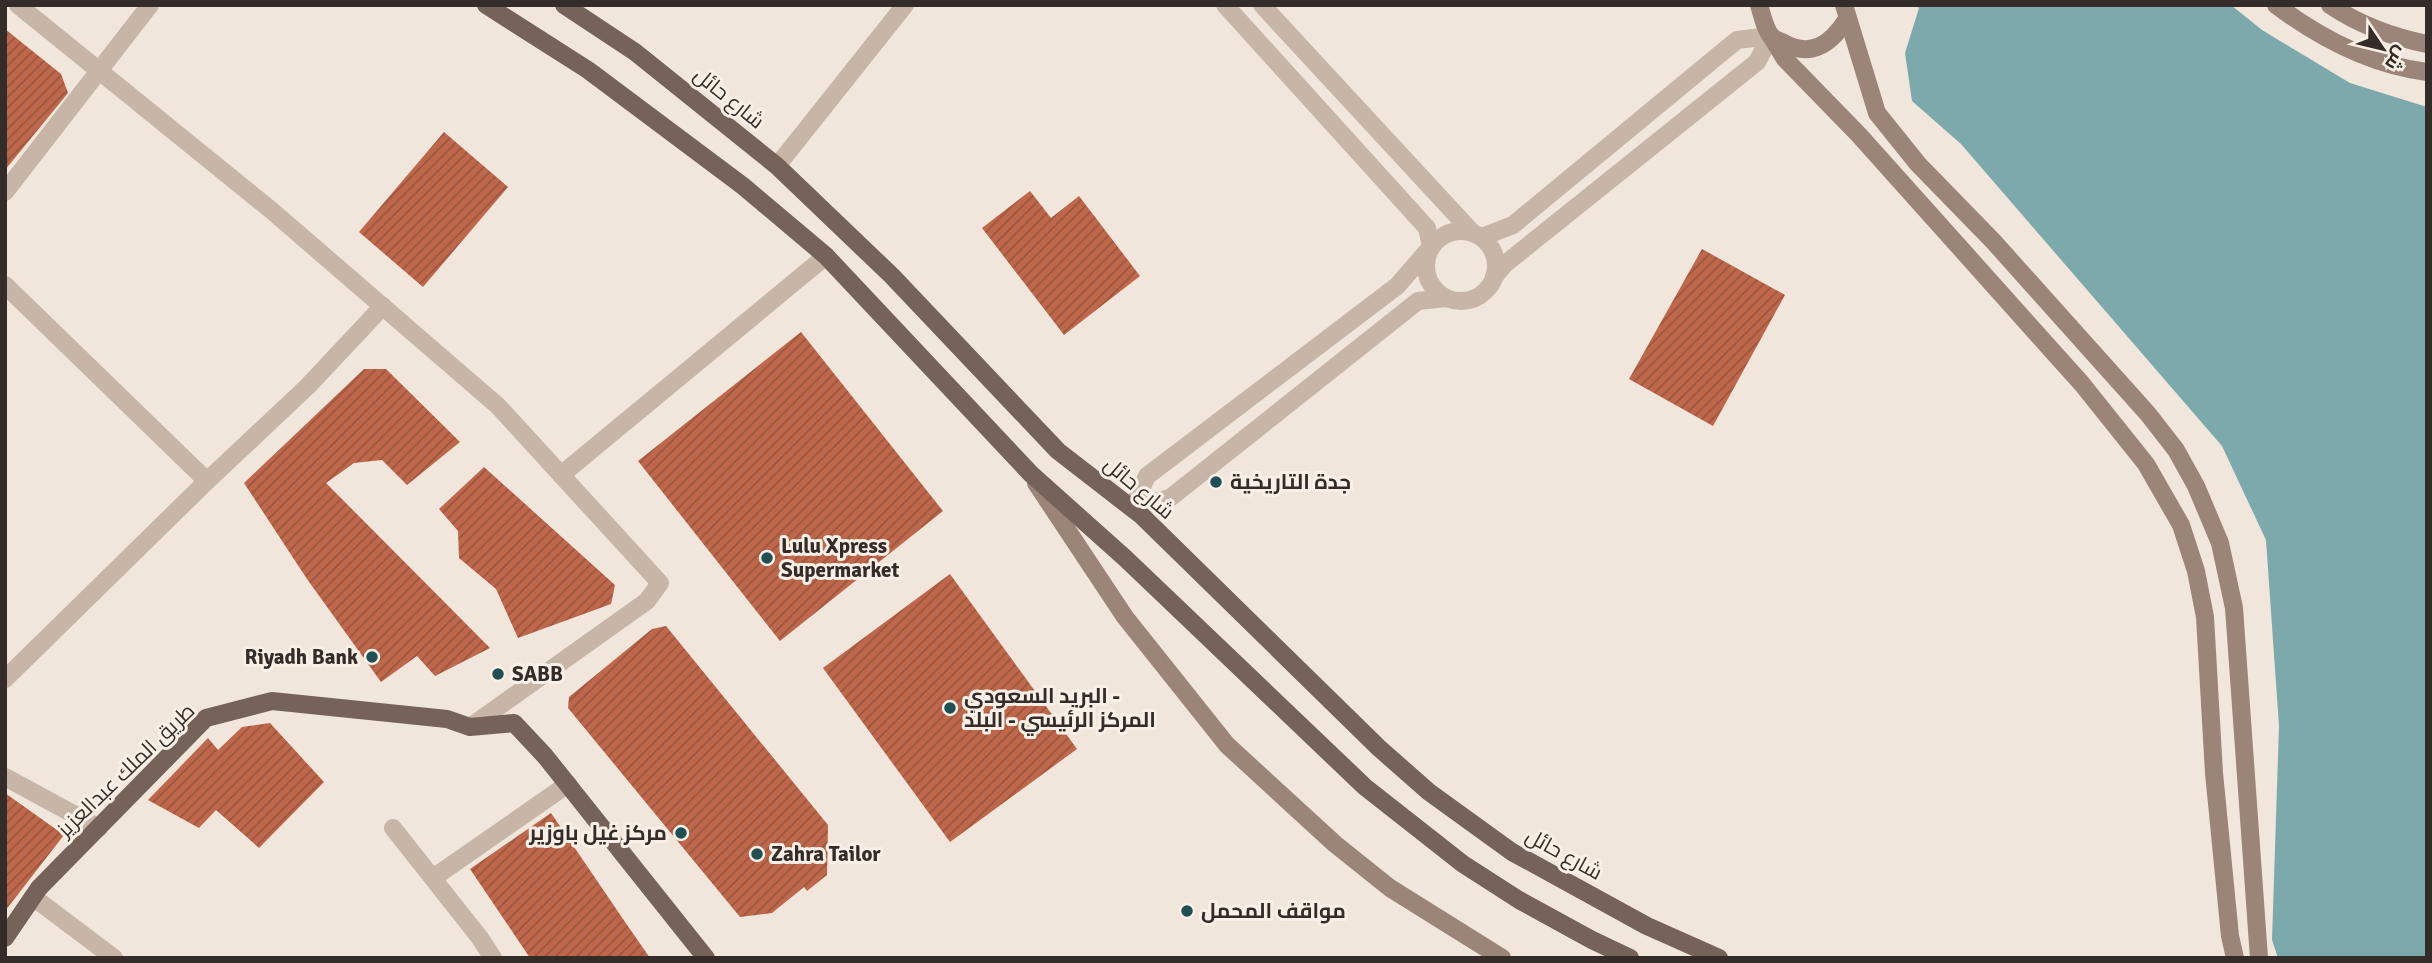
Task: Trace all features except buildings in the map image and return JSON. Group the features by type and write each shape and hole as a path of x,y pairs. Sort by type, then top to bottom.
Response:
{"main road":[{"path":"486,5 588,70 743,186 827,256 1031,474 1125,558 1365,787 1463,864 1519,901 1630,958"},
{"name":"شارع حائل","path":"565,5 635,52 777,166 892,276 1058,451 1132,508 1379,748 1429,792 1512,852 1647,926 1719,958"},
{"name":"طريق الملك عبدالعزيز","path":"5,938 33,897 206,718 272,701 447,719 470,727 514,723 568,784 701,956"}],"street":[{"path":"18,5 271,210 499,406 660,583 647,601 470,727"},
{"path":"5,192 150,5"},
{"path":"777,166 905,5"},
{"path":"1225,5 1427,228 1431,247 1426,258 1429,282 1446,298"},
{"path":"1262,5 1477,235 1490,245 1495,255 1494,277"},
{"path":"1759,5 1771,36 1785,59 1859,135 2082,384 2146,464 2181,525 2196,571 2205,617 2214,774 2230,936 2235,958"},
{"path":"2276,5 2339,45 2387,64 2427,72"},
{"path":"2330,5 2344,15 2402,39 2427,44"},
{"path":"1132,508 1147,476 1396,286 1439,238 1449,232 1477,235 1513,225 1737,40 1771,36 1790,47 1802,50 1819,47 1836,36 1846,12"},
{"path":"1846,12 1877,113 1918,164 1993,241 2148,414 2176,450 2196,486 2220,543 2234,608 2259,958"},
{"path":"1132,508 1170,498 1418,301 1446,298 1469,300 1481,295 1505,264 1757,62 1771,36"},
{"path":"561,475 827,256"},
{"path":"5,285 207,481"},
{"path":"5,679 308,386 383,306"},
{"path":"1031,474 1125,617 1227,745 1335,844 1390,888 1502,958"},
{"path":"5,777 99,828"},
{"path":"433,878 568,784"},
{"path":"393,828 493,958"},
{"path":"33,897 114,958"}],"water":[{"path":"1916,5 2231,5 2262,30 2350,83 2427,107 2427,958 2278,958 2272,940 2279,726 2266,540 2222,446 1961,144 1912,101 1905,53 1919,8"}],"place":[{"name":"جدة التاريخية","path":"1216,482"},
{"name":"Lulu Xpress Supermarket","path":"767,558"},
{"name":"Riyadh Bank","path":"372,657"},
{"name":"SABB","path":"498,674"},
{"name":"البريد السعودي - المركز الرئيسي - البلد","path":"950,708"},
{"name":"مركز غيل باوزير","path":"681,833"},
{"name":"Zahra Tailor","path":"757,854"},
{"name":"مواقف المحمل","path":"1187,911"}]}
